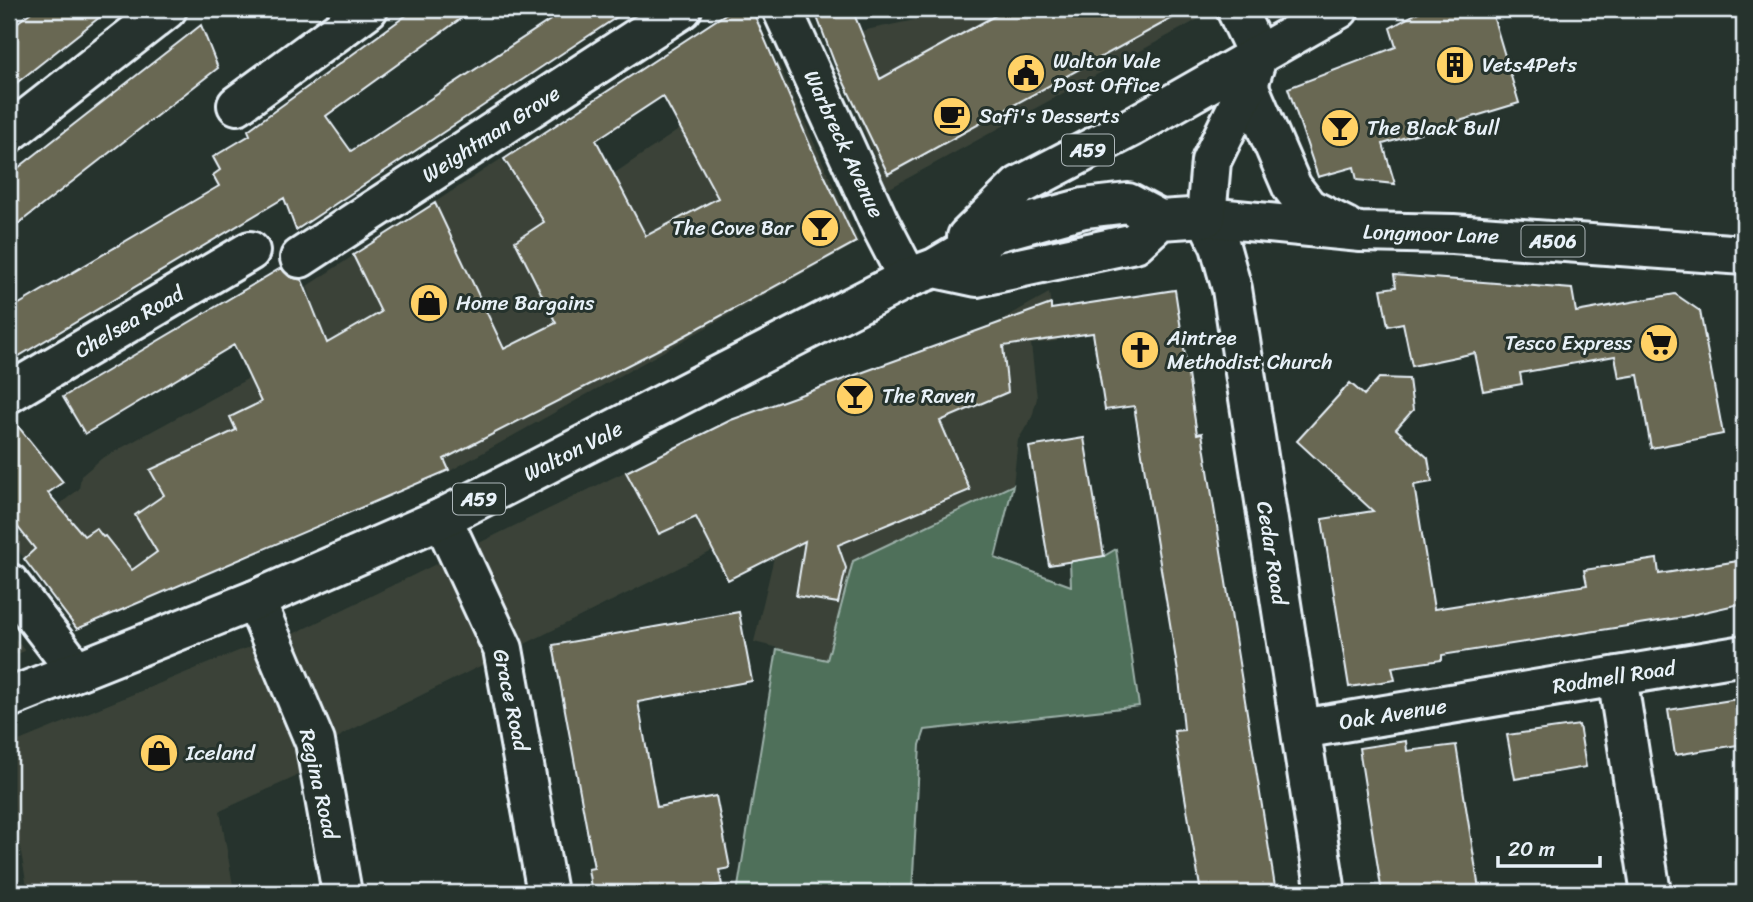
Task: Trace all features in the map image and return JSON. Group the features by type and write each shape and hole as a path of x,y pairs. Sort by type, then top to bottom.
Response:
{"main road":[{"path":"9,133 167,9"},
{"path":"237,105 368,9"},
{"name":"Weightman Grove","path":"300,258 682,9"},
{"name":"Warbreck Avenue","path":"782,9 884,232 922,273"},
{"path":"1206,217 1211,161 1253,70 1236,9"},
{"name":"A59","path":"922,273 1019,186 1253,70 1339,9"},
{"name":"A506","path":"1253,70 1292,187 1308,208 1331,222 1361,232"},
{"name":"Longmoor Lane","path":"922,273 977,277 1135,243 1160,220 1206,217 1361,232 1453,234 1744,255"},
{"name":"Cedar Road","path":"1206,217 1220,246 1232,289 1326,893"},
{"name":"Chelsea Road","path":"9,393 250,251"},
{"name":"Walton Vale","path":"9,698 75,669 255,600 442,518 922,273"},
{"name":"Grace Road","path":"442,518 503,649 547,893"},
{"path":"9,583 75,669"},
{"name":"Regina Road","path":"255,600 315,743 342,893"},
{"name":"Rodmell Road","path":"1484,698 1744,655"},
{"path":"1617,676 1651,893"},
{"name":"Oak Avenue","path":"1301,729 1484,698"}],"shaded area":[{"path":"969,9 1217,9 888,189 828,44 861,31"},
{"path":"778,63 859,242 450,471 75,629 12,542 79,489 81,476 101,459 324,337 307,286 501,159 545,220"},
{"path":"1049,293 1057,341 1031,344 1037,398 1032,417 1018,440 1013,485 853,561 827,660 754,642 774,557 759,528 343,734 293,778 220,811 234,891 28,893 9,782 9,745 241,650 293,634 731,420 994,324"},
{"path":"9,630 25,651 9,657"}],"green space":[{"path":"1013,485 995,558 1071,586 1070,561 1104,556 1116,549 1139,706 925,730 920,745 912,893 737,893 777,649 827,660 853,561"}],"building":[{"path":"35,9 110,9 9,89 9,29"},
{"path":"415,9 474,9 326,116 351,151 567,9 629,9 296,230 284,198 9,362 9,310 219,186 213,175 220,170 213,157 250,135 248,130"},
{"path":"733,9 752,9 810,145 856,242 675,341 444,459 449,470 77,629 24,559 35,549 9,516 9,415 63,482 48,493 84,536 96,528 132,570 157,552 135,515 164,495 150,470 236,430 230,417 261,402 234,345 85,434 63,397 281,268 290,277 302,280 327,343 381,312 353,255 435,203 504,349 556,323 515,241 544,222 504,159","holes":["663,96 718,198 646,236 596,140"]},
{"path":"814,9 852,9 880,79 1007,9 1189,9 888,174 835,64"},
{"path":"1424,9 1491,9 1519,103 1383,144 1395,184 1357,180 1354,167 1318,177 1288,88 1396,47 1390,28"},
{"path":"201,25 218,68 9,231 9,175"},
{"path":"1394,275 1572,289 1576,312 1675,294 1700,311 1723,434 1651,448 1638,375 1619,378 1615,356 1520,373 1522,384 1483,391 1475,353 1412,366 1403,323 1388,326 1381,289 1396,287"},
{"path":"1175,290 1197,434 1202,433 1276,893 1201,893 1174,731 1184,730 1179,678 1134,406 1105,410 1093,333 1003,346 1008,392 940,421 970,490 838,545 846,568 838,603 796,596 805,541 728,580 696,517 659,534 626,472 731,420 1051,304 1051,309"},
{"path":"1379,378 1409,379 1413,410 1396,429 1428,458 1432,482 1414,485 1434,609 1587,585 1584,570 1657,559 1659,574 1744,560 1744,603 1678,618 1442,655 1442,660 1392,667 1395,680 1349,687 1322,519 1373,511 1297,441 1350,383 1364,395"},
{"path":"1084,438 1104,556 1049,565 1029,447"},
{"path":"739,612 752,681 638,702 657,807 716,796 730,868 719,870 722,885 677,893 592,893 588,869 594,868 553,645"},
{"path":"1744,698 1744,744 1675,755 1668,710"},
{"path":"1579,725 1586,767 1515,779 1507,735"},
{"path":"1406,741 1407,751 1456,745 1479,889 1454,893 1382,893 1359,748"}],"place":[{"name":"Vets4Pets","path":"1455,65"},
{"name":"Walton Vale Post Office","path":"1026,73"},
{"name":"Safi's Desserts","path":"952,116"},
{"name":"The Black Bull","path":"1340,128"},
{"name":"The Cove Bar","path":"820,228"},
{"name":"Home Bargains","path":"429,303"},
{"name":"Tesco Express","path":"1659,343"},
{"name":"Aintree Methodist Church","path":"1140,350"},
{"name":"The Raven","path":"855,396"},
{"name":"Iceland","path":"159,753"}]}
